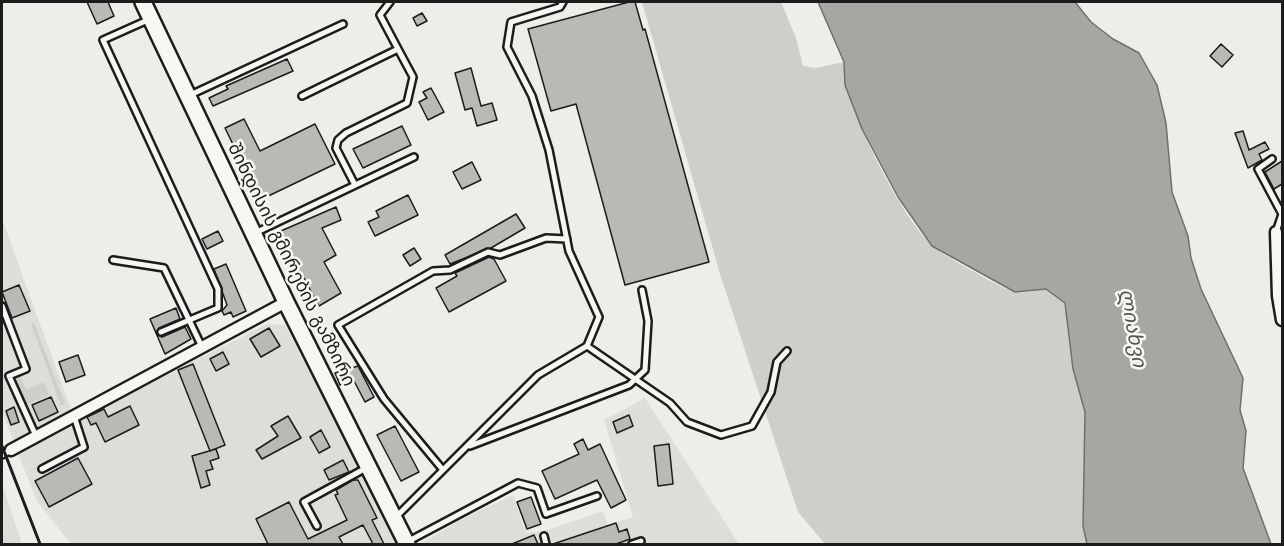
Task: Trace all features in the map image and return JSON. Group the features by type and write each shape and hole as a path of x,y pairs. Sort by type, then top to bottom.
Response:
{"main road":[{"name":"შინდისის გმირების გამზირი","path":"143,2 286,302 406,544"}],"street":[{"path":"1276,232 1278,296 1282,320"},
{"path":"6,452 286,302"}],"lane":[{"path":"355,185 336,148 338,140 346,133 407,104 413,77 380,15 390,2"},
{"path":"394,520 538,375 587,346 599,317 569,251 549,150 532,96 507,47 511,22 560,7 563,2"},
{"path":"151,19 103,40 218,289 218,308 161,332"},
{"path":"187,96 343,24"},
{"path":"302,96 398,49"},
{"path":"254,234 414,157"},
{"path":"1272,159 1258,169 1282,214 1276,232"},
{"path":"443,470 384,399 338,326 433,271 450,270 488,252 500,255 546,238 567,239"},
{"path":"113,260 164,268 202,347"},
{"path":"465,447 629,385 636,379 645,370 648,321 642,290"},
{"path":"2,306 26,369 9,376 36,436"},
{"path":"587,346 670,403 687,422 721,435 752,426 771,392 777,362 787,351"},
{"path":"42,469 84,447 74,416"},
{"path":"317,526 304,502 368,467"},
{"path":"406,544 518,483 537,488 546,514 597,496"},
{"path":"544,536 546,544"},
{"path":"632,544 641,541"}],"shaded area":[{"path":"642,2 781,2 796,38 803,66 816,68 844,62 846,81 863,131 904,209 931,245 1008,290 1022,293 1046,289 1065,303 1073,369 1085,412 1083,526 1087,544 825,544 798,512 720,274"},
{"path":"2,219 72,412 14,443 2,411"},
{"path":"34,323 65,404 61,406 31,324"},
{"path":"267,324 285,325 400,544 71,544 37,501 17,451"},
{"path":"19,374 26,390 44,382 49,395 26,405 13,376"},
{"path":"645,398 739,544 420,544 460,520 513,495 526,533 548,530 603,511 608,525 633,517 604,420"},
{"path":"2,484 22,544 2,544"}],"water":[{"name":"ლიახვი","path":"818,2 1075,2 1091,22 1113,39 1139,53 1157,85 1166,123 1172,192 1188,236 1191,258 1201,289 1243,378 1240,410 1246,431 1243,468 1271,544 1087,544 1083,526 1085,412 1073,369 1065,303 1046,289 1015,292 932,246 898,197 862,129 845,85 844,62"}],"building":[{"path":"87,2 108,2 114,16 97,24"},
{"path":"635,2 643,30 645,29 709,262 625,285 576,104 551,111 528,29"},
{"path":"422,13 427,21 417,26 413,18"},
{"path":"1221,44 1233,55 1222,67 1210,56"},
{"path":"287,59 293,71 213,106 209,98 228,89 226,86"},
{"path":"471,68 481,106 492,103 497,120 477,126 472,108 465,110 455,73"},
{"path":"431,88 444,112 428,120 419,102 427,98 423,92"},
{"path":"244,119 260,151 315,124 335,164 260,200 225,128"},
{"path":"402,126 411,145 363,168 353,149"},
{"path":"1243,131 1249,150 1265,142 1269,149 1259,154 1262,160 1248,168 1235,133"},
{"path":"1282,161 1282,184 1274,189 1265,172"},
{"path":"472,162 481,180 462,189 453,172"},
{"path":"408,195 418,215 375,236 368,222 379,217 376,211"},
{"path":"336,207 341,220 322,228 336,255 324,262 341,293 319,306 301,273 294,277 274,234"},
{"path":"516,214 525,228 491,248 450,264 445,255"},
{"path":"218,231 223,241 207,249 202,239"},
{"path":"414,248 421,259 410,266 403,255"},
{"path":"489,257 494,259 506,281 449,312 436,288 457,276 455,273"},
{"path":"226,264 246,311 233,317 231,312 224,315 222,311 227,305 214,269"},
{"path":"19,285 30,311 12,318 2,292"},
{"path":"176,308 180,319 159,328 157,334 162,337 185,327 191,339 165,354 150,319"},
{"path":"269,328 280,346 261,357 250,339"},
{"path":"223,352 229,364 216,371 210,359"},
{"path":"78,355 85,375 66,382 59,362"},
{"path":"193,364 225,445 210,451 178,370"},
{"path":"358,366 374,397 365,402 353,379 340,385 335,373"},
{"path":"51,397 58,412 39,421 32,405"},
{"path":"130,406 139,425 105,442 96,423 91,425 87,417 104,409 108,417"},
{"path":"14,407 19,422 11,425 6,411"},
{"path":"629,415 633,426 617,433 613,422"},
{"path":"288,416 301,438 262,459 256,450 278,436 271,426"},
{"path":"395,426 419,472 401,481 377,435"},
{"path":"321,430 330,447 319,453 310,437"},
{"path":"583,439 588,450 600,444 626,500 611,508 597,480 555,499 542,471 579,454 574,444"},
{"path":"669,444 673,484 658,486 654,446"},
{"path":"216,449 219,458 210,461 213,469 206,471 210,485 201,488 192,456"},
{"path":"78,458 92,484 49,507 35,481"},
{"path":"343,460 349,472 329,480 324,470"},
{"path":"353,480 358,480 377,518 372,520 384,544 373,544 363,525 339,537 343,544 268,544 256,519 289,502 308,539 347,520 335,495 338,494 336,490"},
{"path":"531,497 541,524 527,529 517,502"},
{"path":"616,523 619,532 627,529 630,539 616,544 553,544"},
{"path":"534,535 538,544 512,544"}],"railway":[{"path":"2,446 40,544"}]}
